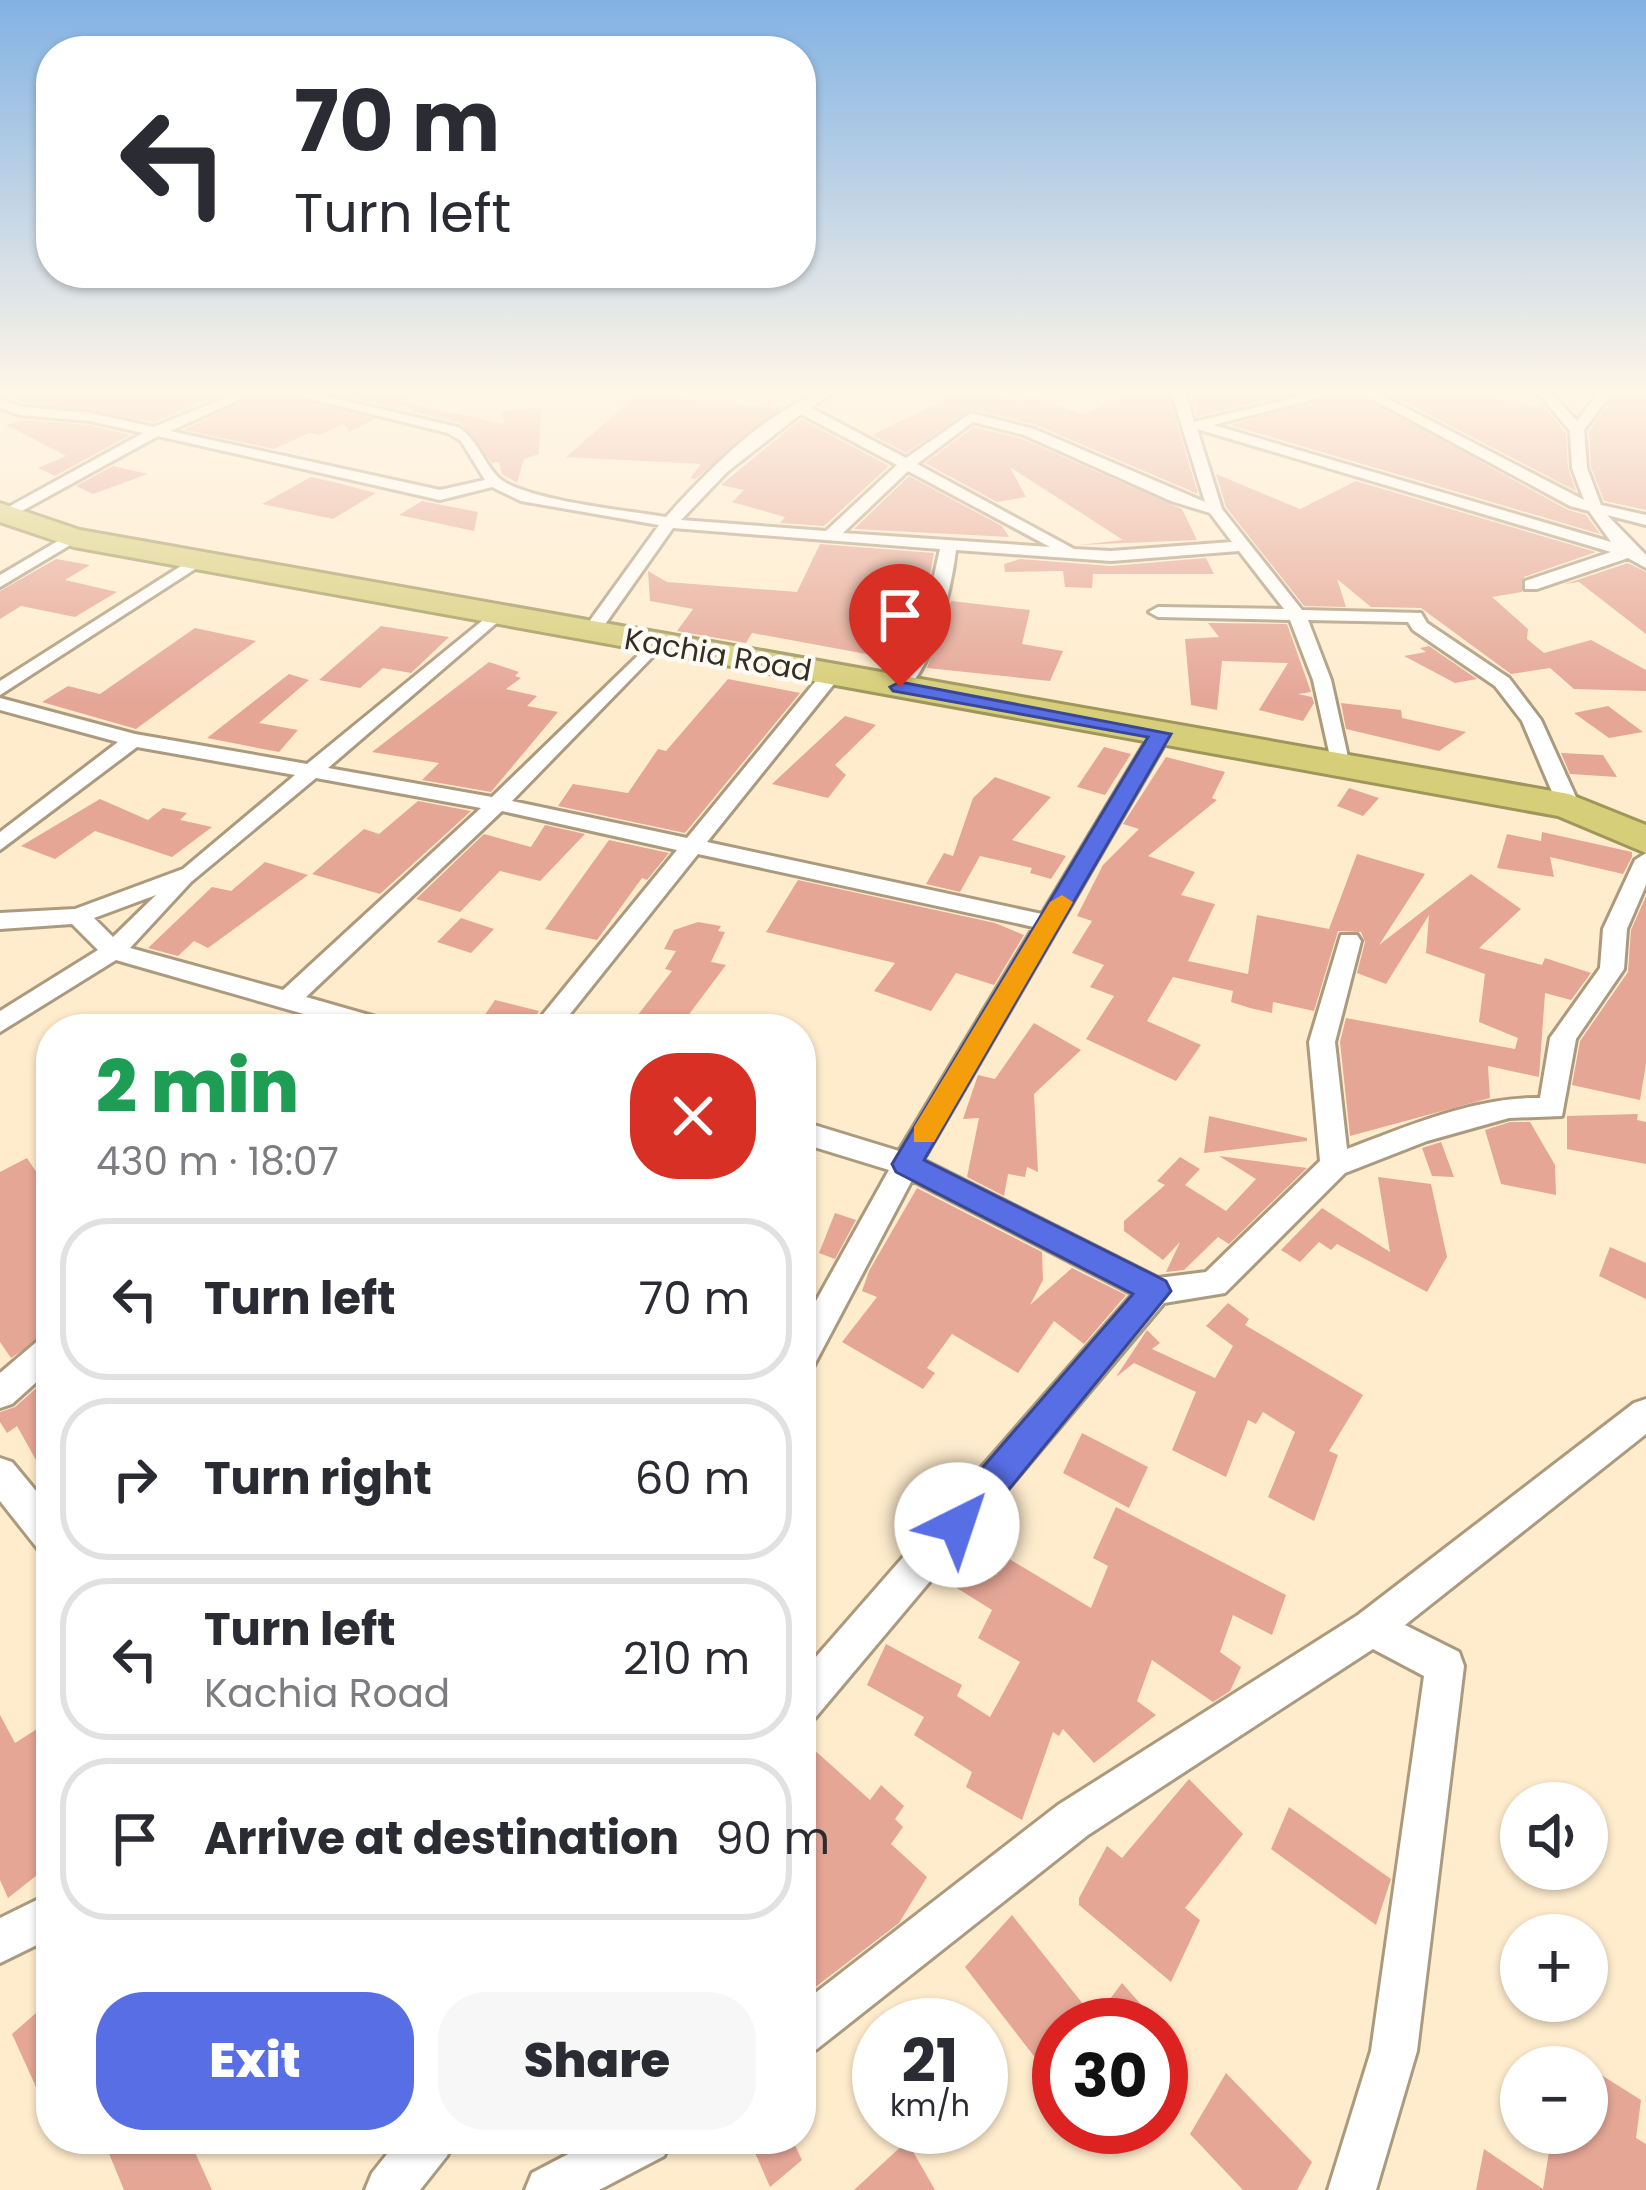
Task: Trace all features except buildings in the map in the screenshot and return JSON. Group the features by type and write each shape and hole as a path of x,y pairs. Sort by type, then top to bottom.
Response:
{"highway":[{"name":"Kachia Road","path":"3,513 74,538 198,562 1569,806 1646,840"}],"street":[{"path":"3,513 35,496"},
{"path":"522,496 664,523 1075,554 1241,545"},
{"path":"590,633 664,523 692,496"},
{"path":"830,536 873,496"},
{"path":"965,496 1075,554"},
{"path":"1172,496 1215,510"},
{"path":"1211,496 1215,510 1296,614 1322,680 1340,766"},
{"path":"1433,496 1628,552 1646,563"},
{"path":"1561,496 1599,511 1646,520"},
{"path":"1590,496 1628,552"},
{"path":"0,582 74,538"},
{"path":"900,687 930,635 944,593 948,545"},
{"path":"1531,585 1628,552"},
{"path":"0,688 198,562"},
{"path":"1158,611 1415,617 1419,626 1502,682 1531,720 1569,806"},
{"path":"0,1023 113,952 191,874 493,616"},
{"path":"287,1000 497,804 655,644"},
{"path":"556,1014 831,675"},
{"path":"0,704 133,740 315,768 497,804 1049,923"},
{"path":"816,1332 906,1164 1161,734"},
{"path":"0,843 133,740"},
{"path":"816,1137 906,1164 1155,1291 1214,1284 1335,1166 1421,1132 1509,1108 1552,1109 1563,1038 1612,969 1616,929 1646,860"},
{"path":"0,921 78,916 191,874"},
{"path":"78,916 113,952 336,1014"},
{"path":"1335,1166 1322,1042 1349,941"},
{"path":"816,1686 1155,1291"},
{"path":"0,1393 36,1361"},
{"path":"816,2021 1073,1820 1371,1628 1646,1414"},
{"path":"0,1474 36,1518"},
{"path":"1352,2190 1394,2051 1445,1666 1371,1628"},
{"path":"0,1942 36,1923"},
{"path":"389,2190 418,2154"},
{"path":"549,2190 618,2154"}],"slow traffic":[{"path":"924,1134 1062,902"}],"route":[{"path":"900,687 1161,734 906,1164 1155,1291 957,1525"}]}
